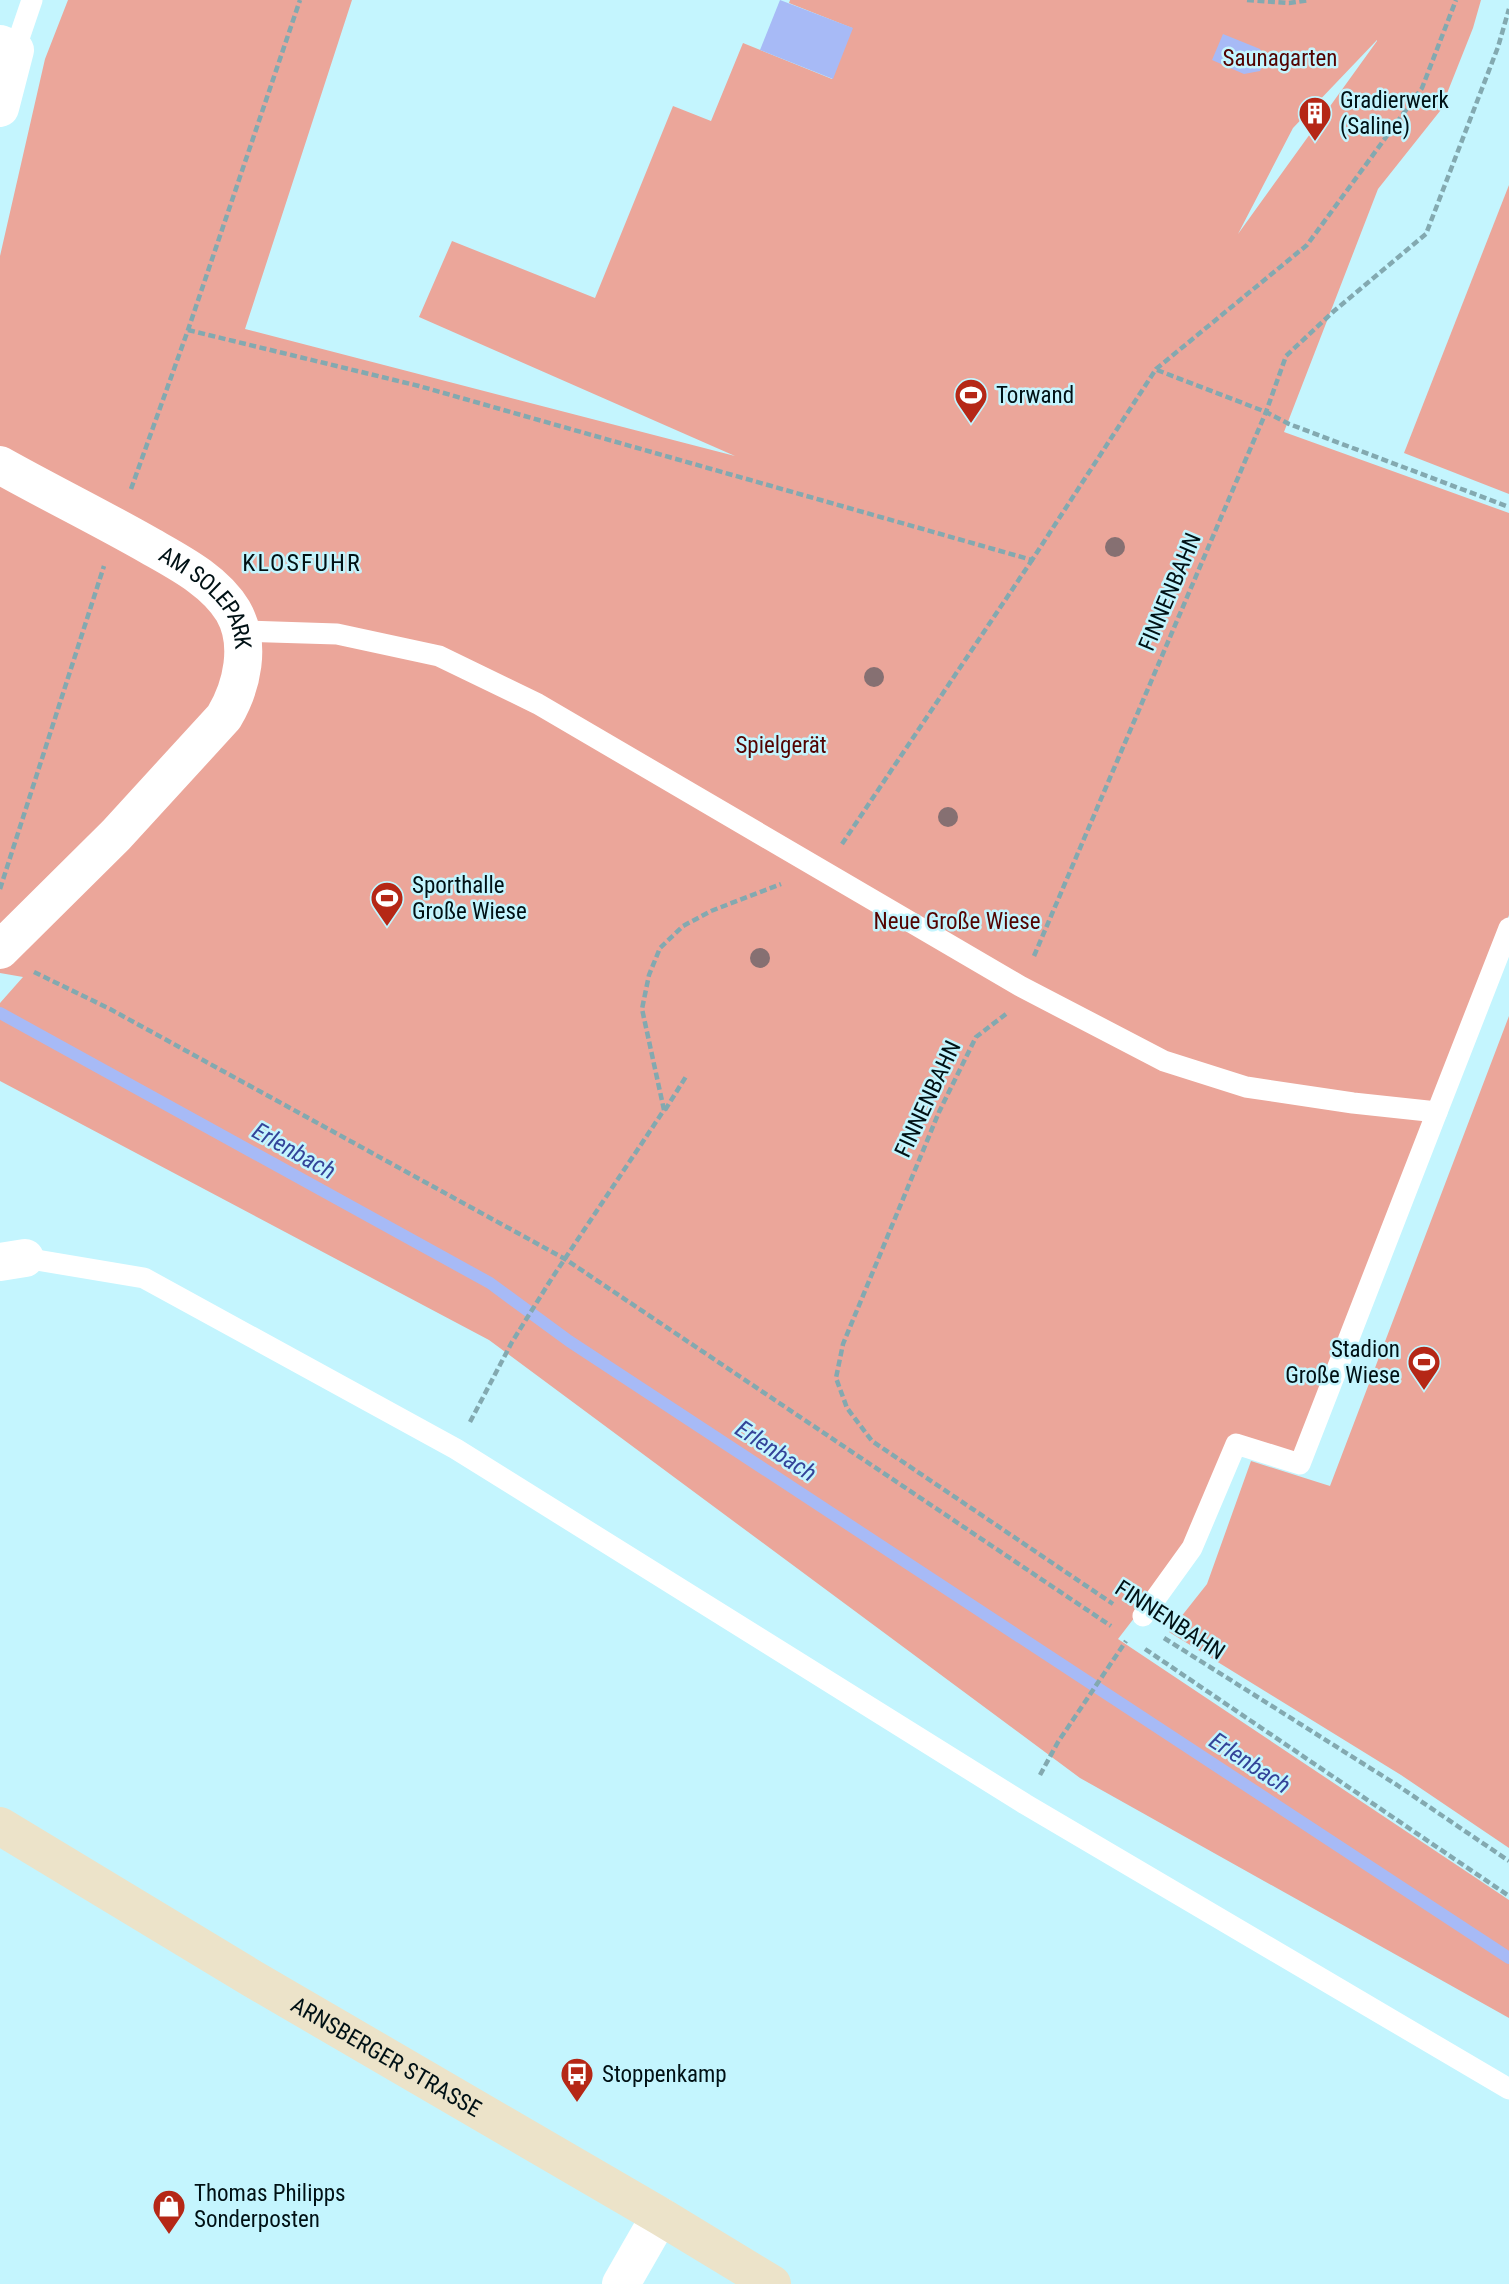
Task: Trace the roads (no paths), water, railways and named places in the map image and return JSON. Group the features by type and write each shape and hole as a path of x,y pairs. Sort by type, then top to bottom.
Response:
{"street":[{"path":"0,108 7,47"},
{"name":"AM SOLEPARK","path":"0,465 187,567 215,589 233,611 242,631 243,657 234,700 223,717 116,835 12,958"},
{"name":"ARNSBERGER STRASSE","path":"0,1826 253,1979 772,2284"},
{"path":"621,2284 660,2216"}],"lane":[{"path":"7,47 33,0"},
{"path":"242,631 337,634 439,656 538,704 1020,986 1164,1061 1246,1087 1437,1112"},
{"path":"1143,1616 1192,1548 1236,1444 1300,1464 1509,928"},
{"path":"13,1260 144,1278 456,1448 1025,1804 1509,2089"}],"water":[{"path":"780,0 853,28 833,79 760,50"},
{"path":"1223,34 1260,49 1263,60 1260,71 1244,74 1212,60"}],"waterway":[{"name":"Erlenbach","path":"0,1013 490,1283 569,1341 1509,1958"}],"place":[{"name":"Gradierwerk (Saline)","path":"1315,143"},
{"name":"Torwand","path":"971,425"},
{"name":"Sporthalle Große Wiese","path":"387,928"},
{"name":"Stadion Große Wiese","path":"1424,1392"},
{"name":"Stoppenkamp","path":"577,2104"},
{"name":"Thomas Philipps Sonderposten","path":"169,2236"}],"district":[{"name":"KLOSFUHR","path":"302,563"}],"park label":[{"name":"Saunagarten","path":"1280,58"},
{"name":"Spielgerät","path":"781,745"},
{"name":"Neue Große Wiese","path":"957,921"}]}
